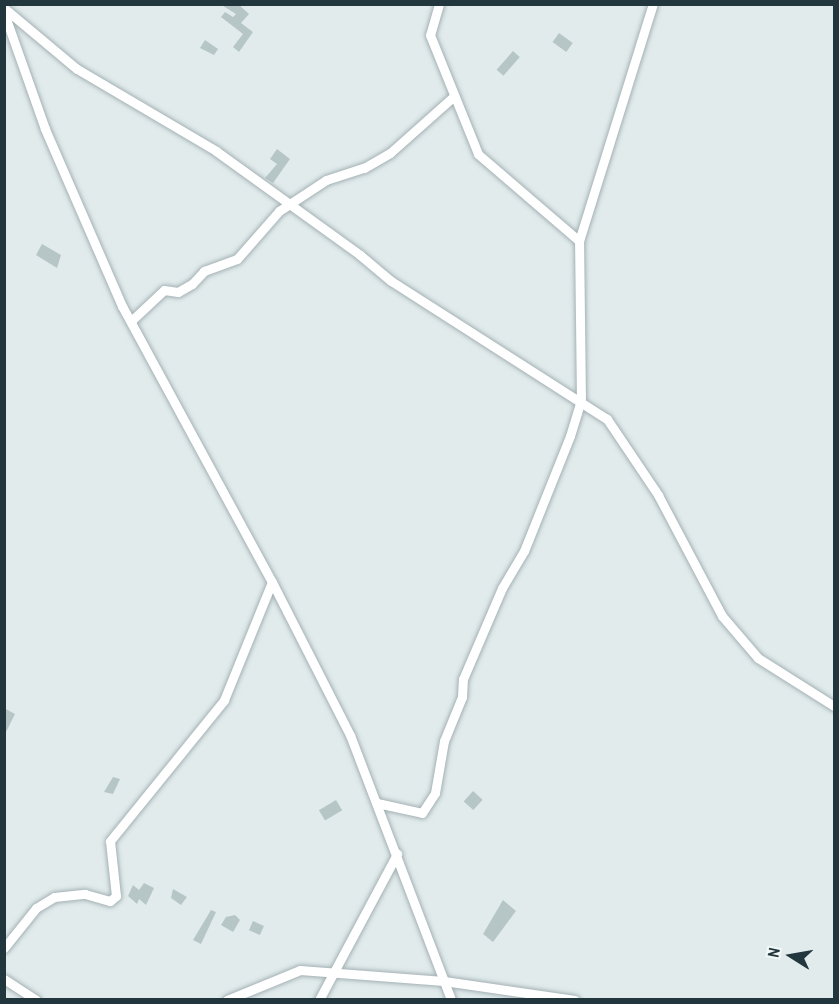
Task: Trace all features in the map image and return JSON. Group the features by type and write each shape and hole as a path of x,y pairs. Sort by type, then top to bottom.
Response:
{"street":[{"path":"439,4 430,35 478,154 579,241"},
{"path":"377,803 422,813 435,793 444,741 462,697 464,679 502,588 524,551 581,401 579,241 653,4"},
{"path":"5,6 77,69 216,151 360,255 391,282 607,419 645,472 722,616 758,658 834,706"},
{"path":"4,13 45,129 130,321 272,582 350,735 451,999"},
{"path":"130,321 164,290 178,292 192,284 204,271 237,259 247,244 288,205 326,180 364,168 390,153 454,96"},
{"path":"4,948 36,908 54,897 85,894 110,901 116,896 110,841 224,700 272,582"},
{"path":"319,999 397,854"},
{"path":"227,999 300,970 444,981 575,999"},
{"path":"4,979 36,999"}],"building":[{"path":"220,4 238,4 249,14 241,23 253,32 239,52 233,47 243,34 221,17 225,12 233,17 236,14"},
{"path":"559,33 573,43 566,52 553,42"},
{"path":"205,40 218,49 214,55 200,48"},
{"path":"513,51 520,57 503,76 497,70"},
{"path":"277,149 290,159 273,183 265,178 277,164 270,159"},
{"path":"42,244 61,255 57,268 36,255"},
{"path":"4,708 15,714 4,736"},
{"path":"113,777 120,779 113,794 104,792"},
{"path":"473,791 483,800 473,810 464,801"},
{"path":"336,800 342,810 325,821 319,810"},
{"path":"144,883 154,888 146,905 139,899 137,904 128,896 133,885 139,890"},
{"path":"173,889 187,897 181,905 171,898"},
{"path":"503,900 516,911 493,942 483,934"},
{"path":"211,910 216,912 201,944 193,940"},
{"path":"235,915 240,920 233,932 221,925 226,917"},
{"path":"253,921 264,926 260,935 249,930"}]}
